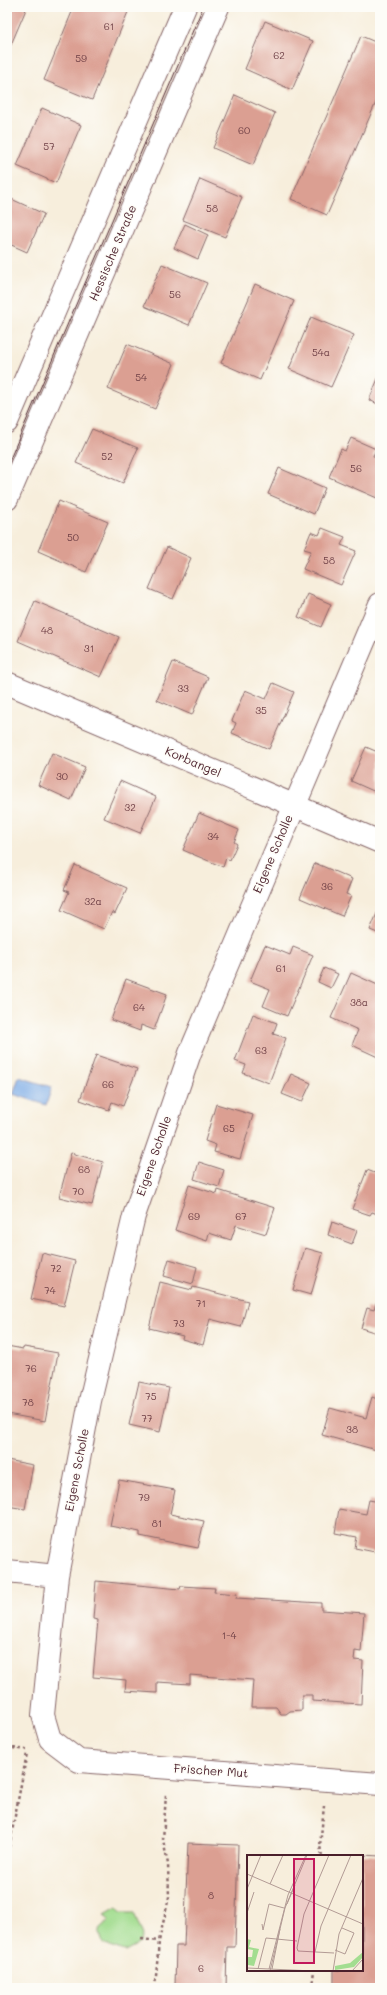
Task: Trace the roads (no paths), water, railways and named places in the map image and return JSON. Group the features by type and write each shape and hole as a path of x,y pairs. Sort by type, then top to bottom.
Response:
{"street":[{"path":"7,422 185,7"},
{"name":"Hessische Straße","path":"7,499 218,7"},
{"name":"Eigene Scholle","path":"50,1739 43,1715 57,1576 90,1401 134,1216 190,1053 293,805 380,604"},
{"name":"Korbangel","path":"7,683 380,842"},
{"path":"7,1571 57,1576"},
{"name":"Frischer Mut","path":"50,1739 79,1761 380,1784"}],"water":[{"path":"19,1077 52,1087 46,1105 13,1094"}],"tram line":[{"path":"7,466 203,7"}]}
